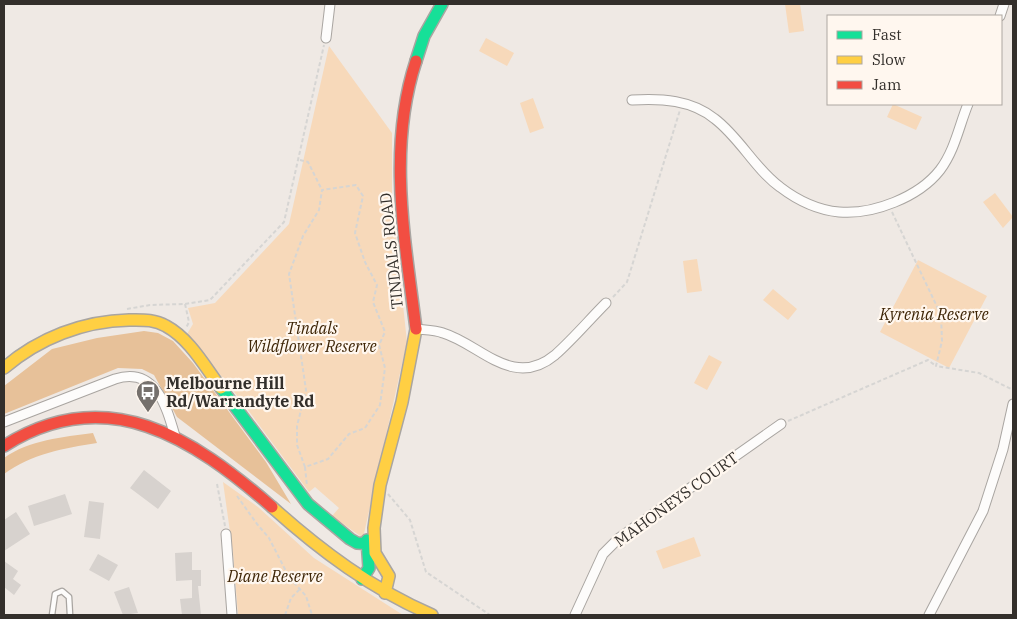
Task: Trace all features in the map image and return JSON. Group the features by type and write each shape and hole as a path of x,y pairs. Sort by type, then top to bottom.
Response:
{"main road":[{"name":"TINDALS ROAD","path":"362,579 369,568 370,544 380,484 402,402 416,329 404,232 400,133 407,88 424,36 442,4"},
{"path":"4,368 17,355 48,338 90,326 128,320 157,321 181,336 305,500 342,534 356,543 370,544"},
{"path":"4,446 28,432 44,426 90,419 135,423 175,436 212,459 320,548 362,579 385,593 432,615"},
{"name":"TINDALS ROAD","path":"370,544 389,576 385,593"}],"street":[{"path":"326,38 330,4"},
{"path":"632,100 659,98 690,105 715,118 779,186 805,203 840,212 889,205 917,190 940,170 956,142 968,105"},
{"path":"416,329 444,333 500,364 518,368 537,365 554,356 606,303"},
{"path":"4,422 115,379 132,376 146,380 158,392 168,413 175,436"},
{"path":"929,615 982,511 1003,449 1013,404"},
{"name":"MAHONEYS COURT","path":"575,615 603,554 619,538 781,424"},
{"path":"226,534 232,615"}],"lane":[{"path":"52,615 55,594 63,591 67,593 69,598 70,615"}],"path":[{"path":"124,310 150,305 185,304 210,300 284,222 300,160 326,38"},
{"path":"606,303 628,282 682,103"},
{"path":"300,160 308,162 322,190 319,210 303,236 289,274 306,390 297,426 297,446 305,467 308,492 305,500"},
{"path":"305,467 328,459 349,434 366,428 380,405 385,368 379,345 385,332 373,302 377,285 365,262 355,233 363,196 356,185 322,190"},
{"path":"889,205 941,315 942,342 936,366"},
{"path":"181,336 189,322 185,304"},
{"path":"781,424 928,360 936,366 979,373 1013,390"},
{"path":"217,484 226,534"},
{"path":"380,484 410,520 426,572 490,615"},
{"path":"237,496 269,538 289,577 306,596 312,615"},
{"path":"285,615 291,598 299,590"}],"green space":[{"path":"785,4 800,4 804,31 789,33"},
{"path":"486,38 514,53 507,66 479,51"},
{"name":"Tindals Wildflower Reserve","path":"329,46 392,133 392,202 407,342 363,538 332,516 339,508 315,487 309,492 239,398 187,334 193,324 188,308 215,303 289,224"},
{"path":"533,98 544,128 530,133 520,103"},
{"path":"893,105 895,105 922,117 916,130 887,117"},
{"path":"995,193 1013,217 1003,228 983,202"},
{"path":"697,259 702,291 687,293 683,261"},
{"name":"Kyrenia Reserve","path":"918,260 987,296 949,368 880,332"},
{"path":"773,289 797,309 788,320 763,300"},
{"path":"709,355 722,362 707,390 694,383"},
{"name":"Diane Reserve","path":"223,482 258,507 314,558 403,615 238,615 233,553"},
{"path":"694,537 701,556 663,569 656,551"}],"shaded area":[{"path":"144,331 158,333 173,341 193,363 266,462 291,504 177,417 154,375 142,369 118,368 4,414 4,386 52,349 97,338"},
{"path":"93,433 97,443 48,453 25,461 4,474 4,458 24,447 47,440"}],"building":[{"path":"144,470 171,491 158,509 130,488"},
{"path":"65,494 72,514 34,526 28,506"},
{"path":"89,501 104,503 100,539 84,537"},
{"path":"16,512 30,534 4,551 4,520"},
{"path":"192,552 192,570 201,570 201,586 198,586 201,615 182,615 180,599 192,598 192,580 176,581 175,553"},
{"path":"98,554 118,565 109,581 89,570"},
{"path":"4,561 18,571 13,579 21,585 14,595 4,587"},
{"path":"129,587 138,613 123,615 114,592"}],"traffic: fast":[{"path":"416,61 424,36 442,4"},
{"path":"221,388 308,504 350,539 357,543 373,544"},
{"path":"362,579 369,568 367,540"}],"traffic: slow":[{"path":"4,368 32,348 62,333 112,321 148,320 166,326 182,338 221,388"},
{"path":"385,593 389,576 375,553 374,528 380,485 402,402 416,329"},
{"path":"272,507 309,539 348,568 410,605 432,615"}],"traffic: jam":[{"path":"416,61 407,94 402,127 400,161 407,262 416,329"},
{"path":"4,446 42,427 78,418 113,419 147,426 180,440 211,459 272,507"}],"place":[{"name":"Melbourne Hill Rd/Warrandyte Rd","path":"148,413"}]}
